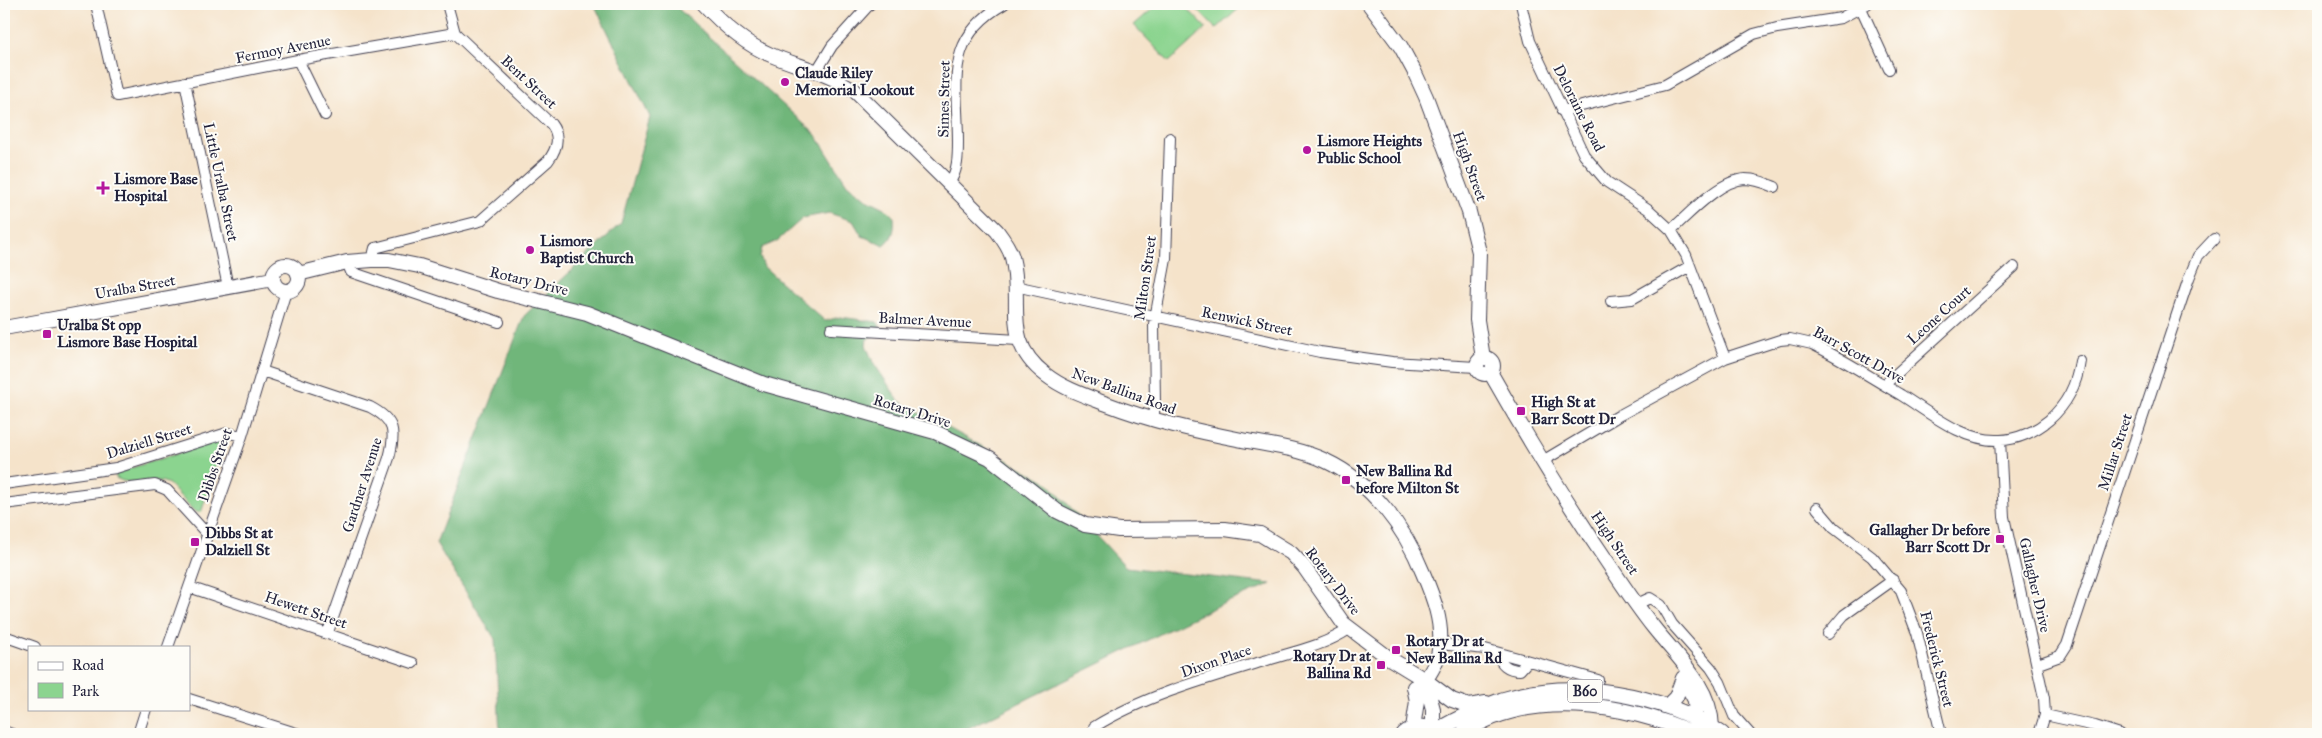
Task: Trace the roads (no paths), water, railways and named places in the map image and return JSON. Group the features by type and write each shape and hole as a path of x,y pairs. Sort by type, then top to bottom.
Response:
{"main road":[{"name":"B60","path":"1436,731 1467,714 1502,700 1548,692 1580,691 1610,693 1666,706 1696,718 1713,732"},
{"name":"B60","path":"1462,734 1479,723 1507,714 1539,708 1574,706 1622,710 1650,717 1694,734"},
{"path":"1409,731 1423,727 1436,731"}],"street":[{"name":"Fermoy Avenue","path":"96,4 117,96 298,60 455,33"},
{"path":"447,4 455,33"},
{"name":"New Ballina Road","path":"704,4 730,30 756,48 836,79 855,91 997,231 1011,256 1018,340 1035,366 1055,382 1153,420 1306,454 1325,460 1357,480 1385,509 1413,550 1434,602 1440,632 1440,644 1437,659 1417,694"},
{"path":"816,72 832,46 870,4"},
{"name":"Simes Street","path":"949,183 955,170 958,151 957,74 959,57 966,39 976,24 1004,4"},
{"name":"High Street","path":"1369,4 1401,48 1414,71 1426,97 1469,212 1479,252 1477,320 1480,362 1488,358 1492,362 1493,368 1490,372 1541,462 1655,628"},
{"name":"Deloraine Road","path":"1521,4 1530,41 1584,155 1593,168 1607,182 1648,209 1671,230 1690,266 1725,358"},
{"path":"1562,111 1665,84 1754,34 1777,28 1842,18 1864,6 1889,69"},
{"name":"Bent Street","path":"372,260 375,248 480,222 548,162 556,151 558,140 551,124 455,33"},
{"path":"298,60 326,115"},
{"name":"Little Uralba Street","path":"185,82 228,287"},
{"name":"Milton Street","path":"1153,420 1155,405 1153,370 1155,318 1166,259 1170,138"},
{"path":"1671,230 1710,196 1732,182 1744,179 1758,180 1775,187"},
{"name":"Millar Street","path":"2038,664 2060,656 2067,644 2189,278 2198,256 2214,239"},
{"name":"Uralba Street","path":"4,328 272,279 276,269 281,266 292,266 298,274 347,262 372,260"},
{"name":"Rotary Drive","path":"372,260 403,262 498,291 573,308 764,384 935,432 990,458 1056,511 1085,526 1119,530 1225,530 1260,534 1291,553 1304,567 1336,616 1349,629 1389,658 1425,680 1452,700 1463,705 1502,700"},
{"path":"347,262 351,272 365,278 421,294 499,322"},
{"path":"1610,301 1632,299 1690,266"},
{"name":"Leone Court","path":"1884,385 2014,268"},
{"path":"272,279 277,287 286,291 292,289 297,284 298,274"},
{"name":"Renwick Street","path":"1015,286 1124,309 1155,318 1354,357 1480,362"},
{"name":"Dibbs Street","path":"168,646 242,436 286,291"},
{"name":"Balmer Avenue","path":"831,329 1018,340"},
{"name":"Barr Scott Drive","path":"1541,462 1620,415 1725,358 1769,342 1790,339 1802,340 1822,349 1953,427 1982,438 2000,440 2028,433 2043,425 2057,413 2074,384 2080,361"},
{"name":"Gardner Avenue","path":"262,371 370,407 381,413 392,426 394,436 389,458 328,632"},
{"name":"Dalziell Street","path":"4,484 116,468 224,434 229,433 242,436"},
{"name":"Gallagher Drive","path":"2000,440 2004,517 2044,698 2045,715 2039,734"},
{"path":"4,504 155,484 167,490 207,534"},
{"name":"Frederick Street","path":"1817,508 1834,528 1872,557 1901,591 1913,618 1941,734"},
{"path":"1828,634 1844,615 1893,580"},
{"name":"Hewett Street","path":"189,587 328,632 413,663"},
{"path":"1637,604 1650,598 1661,605 1672,624 1720,682 1734,716 1750,734"},
{"path":"1655,628 1696,700 1696,718"},
{"path":"1655,628 1680,658 1704,695 1709,706 1713,732"},
{"name":"Dixon Place","path":"1094,727 1121,710 1229,672 1333,640 1349,629"},
{"path":"4,636 32,646"},
{"path":"1440,644 1470,646 1598,680"},
{"name":"Rotary Drive","path":"1389,658 1411,682 1417,694"},
{"path":"1666,706 1676,697 1683,678"},
{"path":"1425,680 1433,709 1436,731"},
{"path":"1409,731 1417,694"},
{"path":"190,699 299,734"},
{"path":"138,734 146,710"},
{"path":"2045,715 2095,726 2120,734"},
{"path":"4,731 12,734"}],"place":[{"name":"Claude Riley Memorial Lookout","path":"785,82"},
{"name":"Lismore Heights Public School","path":"1307,150"},
{"name":"Lismore Base Hospital","path":"103,188"},
{"name":"Lismore Baptist Church","path":"530,250"},
{"name":"Uralba St opp Lismore Base Hospital","path":"47,334"},
{"name":"High St at Barr Scott Dr","path":"1521,411"},
{"name":"New Ballina Rd before Milton St","path":"1346,480"},
{"name":"Gallagher Dr before Barr Scott Dr","path":"2000,539"},
{"name":"Dibbs St at Dalziell St","path":"195,542"},
{"name":"Rotary Dr at New Ballina Rd","path":"1396,650"},
{"name":"Rotary Dr at Ballina Rd","path":"1381,665"}]}
